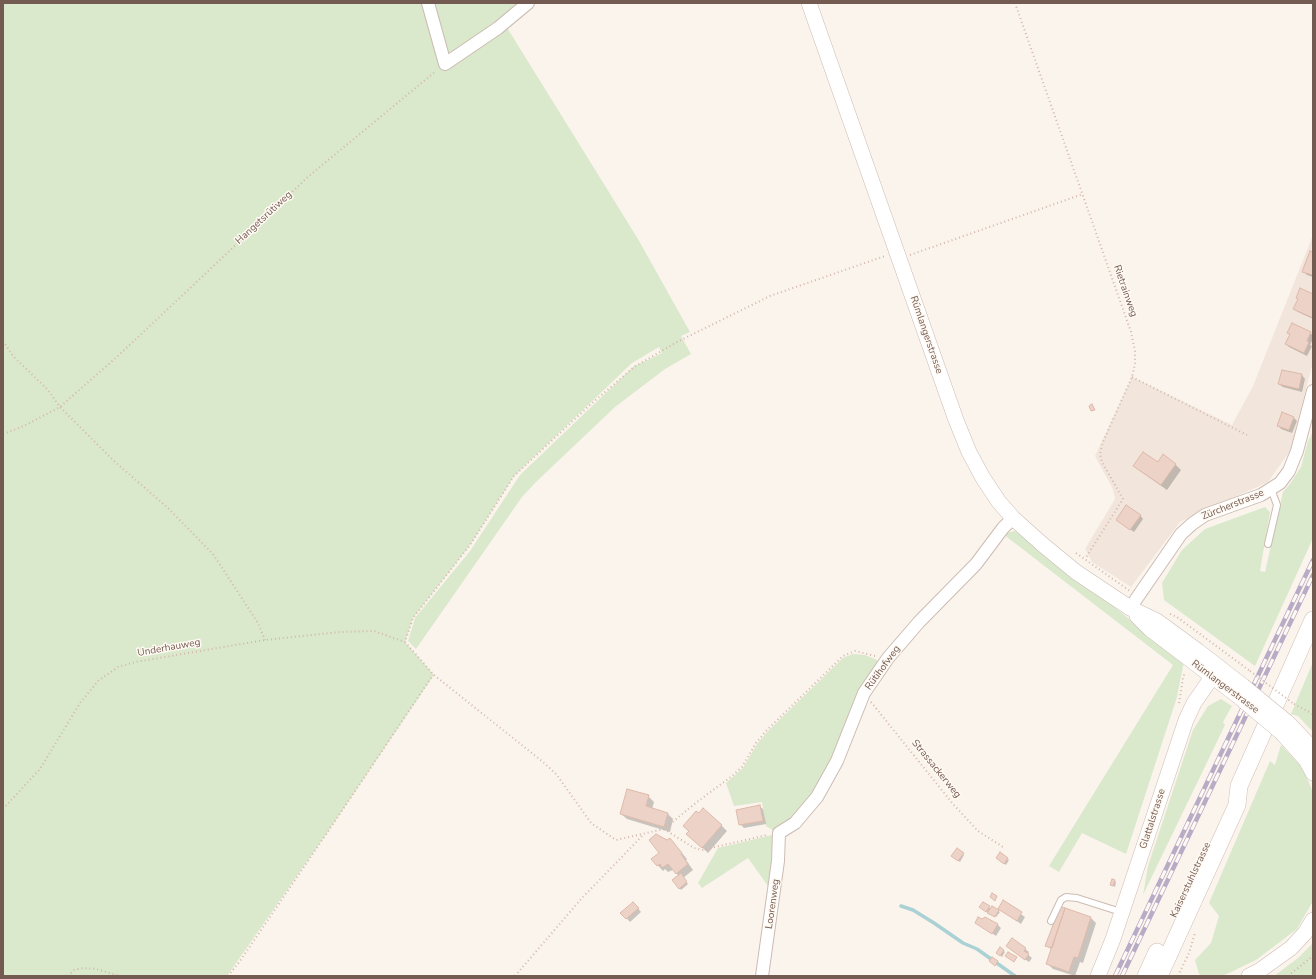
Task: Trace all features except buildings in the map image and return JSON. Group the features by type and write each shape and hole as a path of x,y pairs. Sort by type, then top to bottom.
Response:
{"main road":[{"name":"Kaiserstuhlstrasse","path":"1146,976 1227,800 1239,786 1313,620"},
{"name":"Kaiserstuhlstrasse","path":"1159,976 1237,805 1239,786"}],"street":[{"path":"428,3 445,64 498,28 528,3"},
{"name":"Rümlangerstrasse","path":"809,3 968,452 999,502 1013,518 1076,572 1134,602 1215,672 1284,728 1313,749"},
{"name":"Zürcherstrasse","path":"1134,602 1181,534 1192,524 1205,515 1261,495 1280,483 1289,471 1297,451 1313,391"},
{"name":"Rütihofweg","path":"779,833 795,823 817,797 837,761 864,693 888,658 919,622 976,564 1013,518"},
{"name":"Glattalstrasse","path":"1098,976 1122,913 1186,720 1194,703 1215,672"},
{"name":"Rümlangerstrasse","path":"1284,728 1313,773"},
{"name":"Loorenweg","path":"762,976 778,860 779,833"},
{"path":"1249,976 1259,971 1291,948 1305,933 1313,920"}],"lane":[{"path":"1268,544 1277,505 1271,489"},
{"path":"1051,921 1061,900 1066,897 1076,898 1122,913"}],"path":[{"name":"Rietrainweg","path":"1015,3 1131,332 1135,351 1135,364 1132,377 1103,442 1100,454 1102,462 1123,499 1084,560"},
{"name":"Hangetsrütiweg","path":"3,434 24,426 60,407 119,355 309,176 445,64"},
{"path":"888,658 855,651 843,656 766,731 756,743 742,767 732,776 664,829 616,840 591,823 558,775 434,675 405,642 413,618 470,545 514,476 591,404 634,368 677,342 770,296 898,256 1083,194"},
{"path":"3,341 13,356 48,390 60,407 114,461 169,508 213,554 258,623 265,640"},
{"path":"1132,377 1247,435"},
{"path":"1073,552 1134,602"},
{"path":"1166,612 1177,617 1294,704 1313,714"},
{"name":"Underhauweg","path":"3,809 40,769 80,703 98,681 118,667 135,662 265,640 340,632 374,631 405,642"},
{"path":"228,976 240,961 319,846 434,675"},
{"name":"Strassackerweg","path":"864,693 953,804 978,831 1003,847"},
{"path":"664,829 694,848 702,850 779,833"},
{"path":"515,976 582,898 645,833"},
{"path":"1288,976 1313,956"},
{"path":"68,976 74,970 83,968 96,969 120,976"}],"shaded area":[{"path":"1313,235 1313,362 1290,451 1268,482 1180,522 1131,587 1092,562 1085,549 1115,499 1113,489 1095,456 1132,377 1232,425 1253,386"}],"green space":[{"path":"3,3 519,3 441,63 506,26 638,239 690,332 681,336 691,354 665,369 615,407 522,497 416,649 408,641 415,618 470,551 520,475 633,367 662,353 659,347 632,363 514,476 470,545 413,618 405,642 434,675 327,833 227,976 3,976"},
{"path":"1313,429 1313,538 1255,666 1164,600 1162,583 1182,550 1205,529 1265,507 1270,512 1260,571 1265,572 1283,492 1301,467"},
{"path":"1015,531 1184,661 1177,697 1126,854 1082,833 1059,872 1049,866 1173,665 1003,534"},
{"path":"853,654 865,655 882,662 835,760 795,821 774,831 766,826 762,802 734,806 726,783 743,768 757,744 769,730 843,658"},
{"path":"1313,662 1313,732 1298,716 1291,714"},
{"path":"1221,699 1232,706 1223,722 1225,725 1143,895 1148,866 1193,730 1208,706"},
{"path":"1281,745 1302,767 1313,792 1313,901 1297,929 1256,960 1221,976 1203,976 1199,974 1195,960 1211,943 1219,916 1209,903 1270,761 1275,765"},
{"path":"772,835 777,837 773,893 748,858 702,888 698,883 718,848"},
{"path":"1313,943 1313,976 1274,976 1298,958"}],"waterway":[{"path":"901,906 913,910 963,943 977,949 1015,976"}],"railway":[{"path":"1115,976 1313,560"},
{"path":"1122,976 1313,575"}]}
